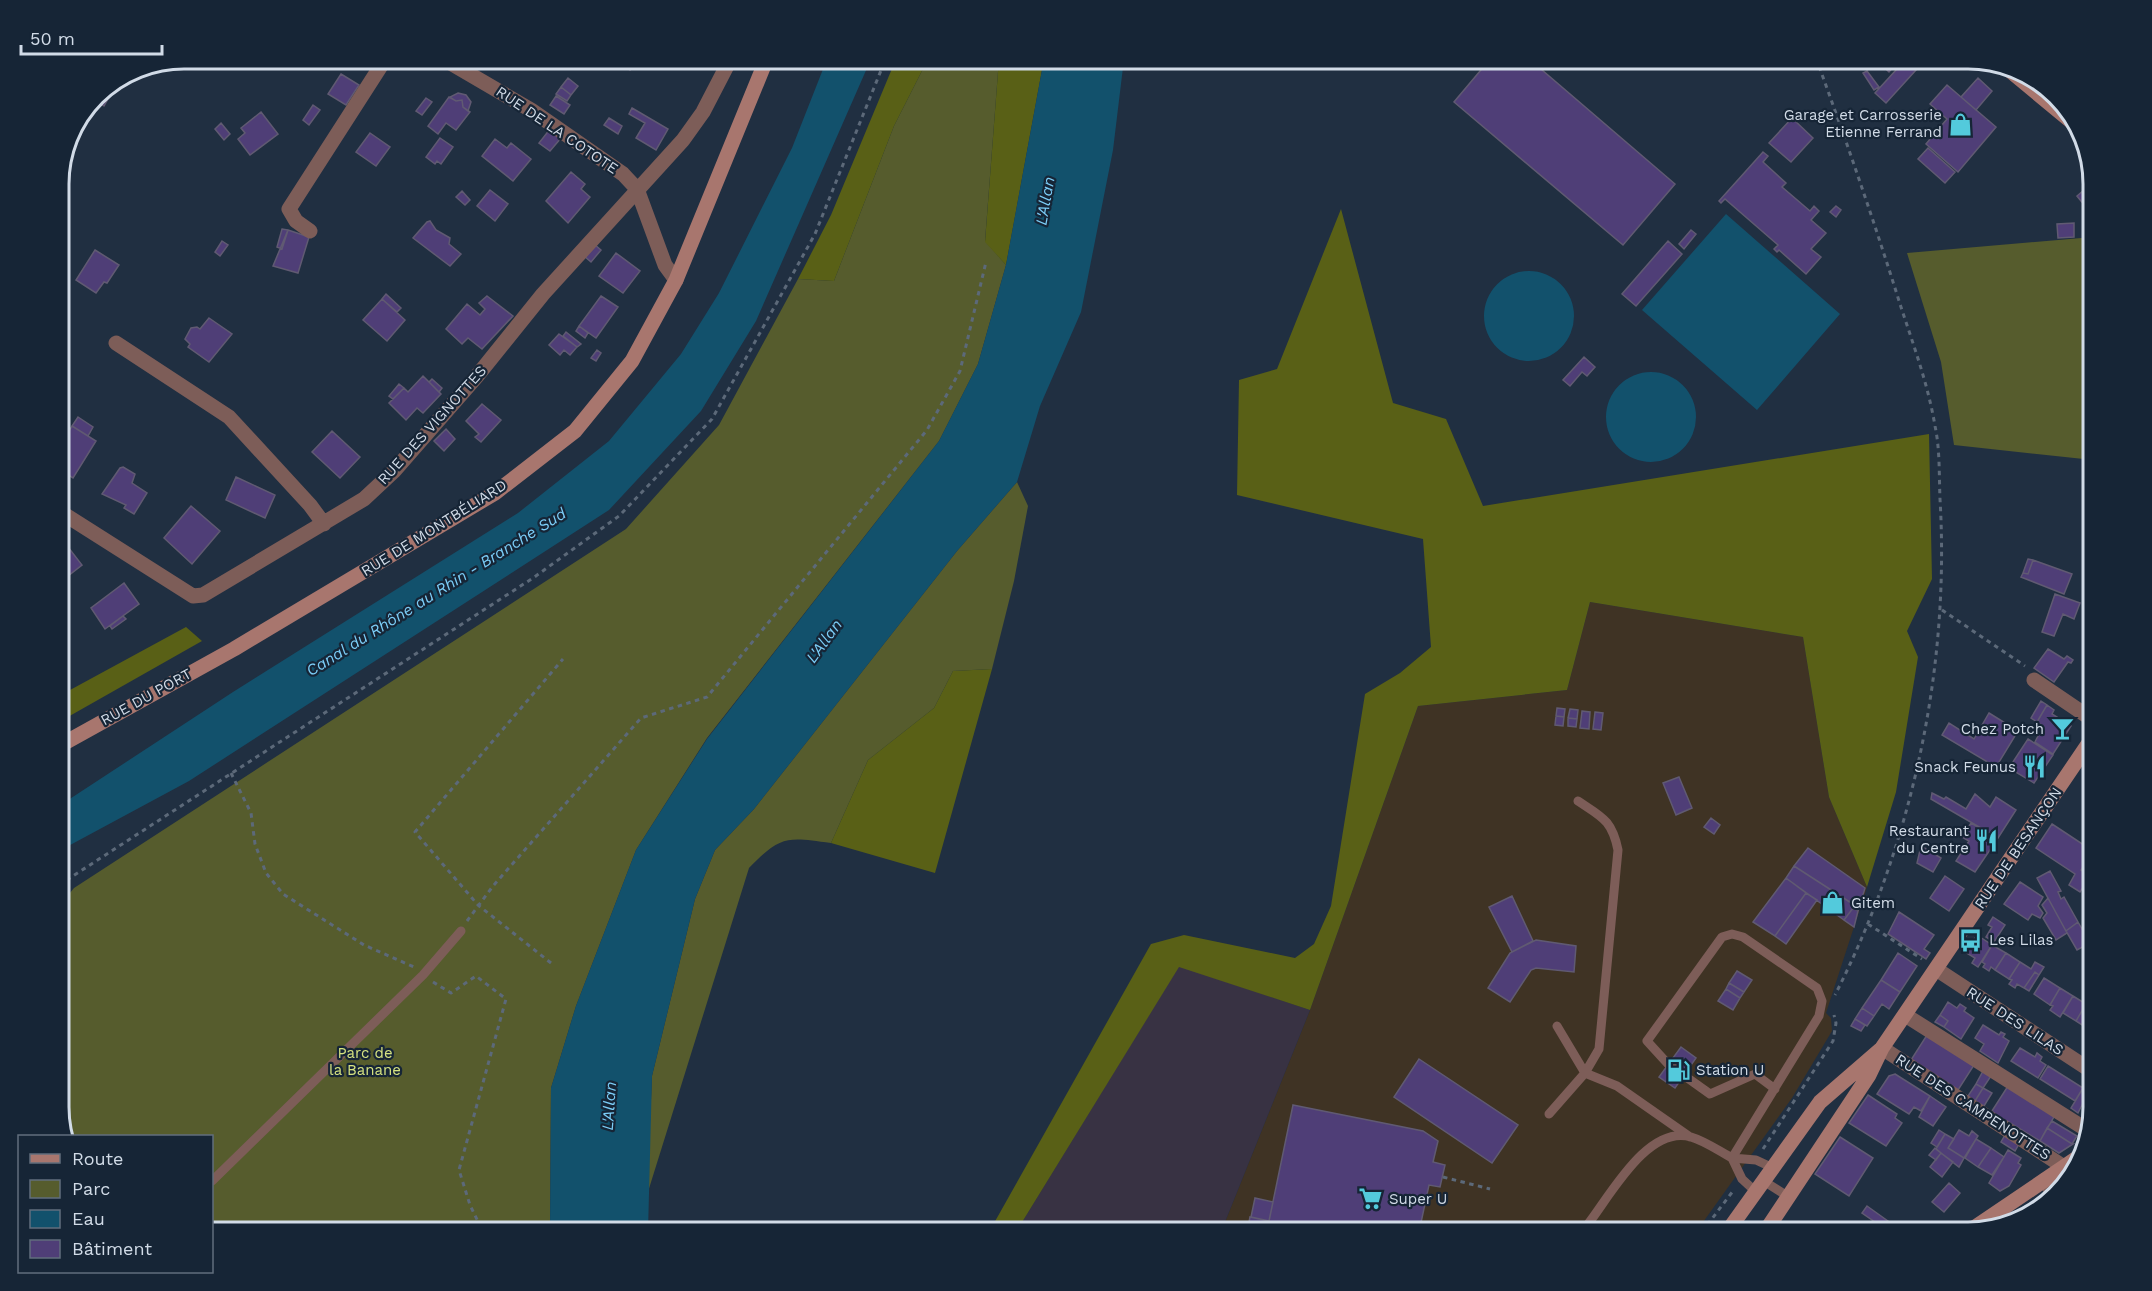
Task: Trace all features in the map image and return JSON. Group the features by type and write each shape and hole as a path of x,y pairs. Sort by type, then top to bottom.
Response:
{"main road":[{"name":"RUE DE MONTBÉLIARD","path":"234,649 495,493 575,431 632,361 676,280 762,69"},
{"path":"2032,89 2049,103"},
{"name":"RUE DU PORT","path":"69,740 234,649"},
{"name":"RUE DE BESANÇON","path":"1772,1222 1869,1075 1882,1048 2083,752"},
{"name":"RUE DE BESANÇON","path":"1734,1222 1820,1102 1882,1048"},
{"path":"1992,1219 2049,1186 2068,1164"}],"street":[{"path":"310,231 296,221 289,209 379,69"},
{"name":"RUE DE LA COTOTE","path":"461,69 531,110 623,174 636,189"},
{"name":"RUE DES VIGNOTTES","path":"69,517 193,596 203,595 364,499 394,471 477,376 543,294 636,189 683,140 703,112 725,69"},
{"path":"636,189 665,265 676,280"},
{"path":"116,343 229,417 310,505 324,524"},
{"path":"2034,680 2083,713"},
{"name":"RUE DES LILAS","path":"1936,969 2083,1065"},
{"path":"1905,1015 2081,1126"},
{"name":"RUE DES CAMPENOTTES","path":"1882,1048 2064,1167"}],"lane":[{"path":"1549,1114 1585,1073 1599,1049 1618,850 1615,834 1608,821 1578,801"},
{"path":"213,1180 423,975 461,931"},
{"path":"1732,1158 1775,1089 1820,1016 1822,1001 1817,988 1743,937 1732,934 1722,938 1647,1041 1668,1064 1710,1094 1755,1074 1775,1089"},
{"path":"1557,1026 1585,1073 1617,1086 1690,1137 1732,1158 1756,1160 1772,1167"},
{"path":"1590,1222 1643,1152 1655,1142 1670,1137 1690,1137"},
{"path":"1732,1158 1742,1179 1789,1197"}],"path":[{"path":"69,878 230,772 533,578 619,516 712,419 815,234 882,69"},
{"path":"1820,69 1866,195 1924,380 1936,428 1943,544 1942,610 1936,671 1912,789 1868,924 1831,1003"},
{"path":"461,931 478,905 641,718 707,697 927,430 960,371 986,262"},
{"path":"1942,610 2025,665 2034,680"},
{"path":"551,963 478,905 415,832 563,659"},
{"path":"230,772 245,802"},
{"path":"1868,924 1936,969"},
{"path":"1756,1160 1833,1041 1836,1023 1833,1013"},
{"path":"1443,1177 1490,1189"},
{"path":"1710,1222 1742,1179"}],"shaded area":[{"path":"1590,602 1803,637 1829,797 1867,887 1826,1013 1831,1018 1832,1031 1792,1098 1703,1222 1225,1222 1310,1010 1418,706 1567,690"},
{"path":"1179,966 1310,1010 1225,1222 1022,1222"}],"green space":[{"path":"892,69 923,69 894,126 834,281 798,279 831,215"},
{"name":"Parc de la Banane","path":"923,69 998,69 985,241 1006,265 978,364 939,441 707,738 636,850 576,1006 551,1088 550,1222 213,1222 213,1135 73,1135 69,1114 69,894 74,888 626,529 719,425 798,279 834,281 894,126"},
{"path":"998,69 1042,69 1006,265 985,242"},
{"path":"1341,209 1393,403 1446,419 1483,506 1929,434 1932,579 1907,631 1918,657 1896,792 1867,887 1829,797 1803,637 1590,602 1567,690 1418,706 1310,1010 1179,967 1022,1222 995,1222 1151,944 1184,935 1295,958 1314,944 1331,906 1365,694 1400,673 1431,647 1423,539 1237,495 1239,380 1277,369"},
{"path":"2083,238 2083,459 1954,445 1941,362 1907,253"},
{"path":"1017,482 1028,506 1014,581 992,669 953,671 934,708 868,760 831,843 786,841 769,849 749,868 647,1195 652,1076 695,899 715,850 754,809 957,551"},
{"path":"186,627 202,641 69,716 69,691"},
{"path":"992,669 935,873 831,843 868,760 934,708 953,671"}],"water":[{"name":"Canal du Rhône au Rhin - Branche Sud","path":"823,69 867,69 756,321 701,411 609,510 189,781 69,846 69,799 233,692 518,513 609,441 681,354 719,293 792,148"},
{"name":"L'Allan","path":"1042,69 1123,69 1113,150 1081,312 1040,406 1017,482 957,551 754,809 715,850 695,899 652,1076 648,1222 550,1222 551,1088 576,1006 636,850 707,739 939,441 978,364 1006,265"},
{"path":"1726,214 1840,314 1757,410 1642,310"},
{"path":"1529,271 1546,274 1561,284 1571,299 1574,316 1571,333 1561,348 1546,358 1529,361 1512,358 1497,348 1487,333 1484,316 1487,299 1497,284 1512,274"},
{"path":"1651,372 1668,375 1683,385 1693,400 1696,417 1693,434 1683,449 1668,459 1651,462 1634,459 1619,449 1609,434 1606,417 1609,400 1619,385 1634,375"}],"building":[{"path":"1482,69 1541,69 1675,184 1623,245 1454,102"},
{"path":"1897,69 1917,69 1886,103 1875,93"},
{"path":"1867,71 1879,87 1874,90 1863,73"},
{"path":"341,74 359,85 346,105 328,94"},
{"path":"568,78 578,86 571,95 561,87"},
{"path":"1978,78 1992,91 1976,110 1961,97"},
{"path":"1947,85 1996,127 1958,172 1926,144 1947,119 1930,104"},
{"path":"561,87 571,95 567,101 556,94"},
{"path":"458,93 466,95 471,102 468,111 463,107 462,100 456,101 450,97"},
{"path":"556,96 570,105 564,114 550,105"},
{"path":"449,97 456,101 462,100 463,107 470,112 456,130 446,123 438,134 428,126"},
{"path":"426,98 432,102 422,115 416,111"},
{"path":"313,105 320,110 309,125 303,120"},
{"path":"632,108 668,129 656,150 636,138 645,123 629,114"},
{"path":"261,112 278,134 250,155 238,139 245,133 241,128"},
{"path":"609,118 622,126 618,134 604,125"},
{"path":"1792,118 1813,138 1791,162 1769,143"},
{"path":"221,123 230,134 224,140 215,129"},
{"path":"550,129 561,138 550,151 539,143"},
{"path":"370,133 390,147 376,166 356,152"},
{"path":"440,138 453,147 441,164 437,161 435,164 426,157"},
{"path":"495,139 507,148 511,143 531,159 513,181 482,156"},
{"path":"1928,148 1955,172 1945,183 1918,159"},
{"path":"1763,152 1768,156 1763,162 1786,183 1782,187 1810,211 1814,206 1819,211 1811,220 1826,233 1811,249 1821,257 1806,274 1779,250 1777,252 1774,249 1778,245 1725,199 1721,203 1719,201"},
{"path":"571,172 585,184 581,189 590,197 568,223 546,201"},
{"path":"490,190 508,204 495,221 477,206"},
{"path":"462,191 470,200 465,205 456,197"},
{"path":"2083,191 2083,204 2077,196"},
{"path":"1836,206 1841,210 1836,217 1830,212"},
{"path":"430,221 436,230 450,238 449,244 461,254 450,266 413,238"},
{"path":"2074,223 2074,237 2058,238 2057,224"},
{"path":"282,229 288,230 282,249 277,247"},
{"path":"288,230 309,237 298,273 273,266"},
{"path":"1691,230 1696,234 1684,249 1679,244"},
{"path":"222,241 228,245 220,256 215,252"},
{"path":"1668,241 1682,254 1636,306 1622,294"},
{"path":"594,244 601,250 591,262 584,256"},
{"path":"95,250 119,265 107,283 104,282 96,293 76,280"},
{"path":"616,253 640,271 623,293 599,276"},
{"path":"386,294 401,308 397,312 382,299"},
{"path":"487,296 513,316 482,349 468,338 462,344 446,329 467,304 480,315 485,309 479,303"},
{"path":"601,296 618,307 596,338 579,326"},
{"path":"382,299 405,320 387,341 363,320"},
{"path":"209,318 232,334 209,362 188,347 190,344 185,339 191,328 200,329"},
{"path":"579,326 588,333 585,338 576,331"},
{"path":"566,332 581,344 577,347 563,336"},
{"path":"559,334 577,347 570,355 564,350 560,355 549,345"},
{"path":"597,350 601,353 596,361 591,358"},
{"path":"1584,357 1595,367 1587,376 1582,372 1570,386 1563,380"},
{"path":"423,376 441,394 423,413 417,408 406,420 389,403 404,388 408,392"},
{"path":"432,379 442,388 439,392 429,382"},
{"path":"399,384 404,388 393,399 389,396"},
{"path":"482,404 501,420 481,442 475,437 479,434 466,421"},
{"path":"78,417 93,427 88,436 72,426"},
{"path":"72,426 96,441 73,478 69,475 69,431"},
{"path":"446,429 455,439 444,451 434,441"},
{"path":"332,431 360,457 340,478 312,452"},
{"path":"123,467 135,474 132,483 147,493 134,514 124,508 126,505 102,494"},
{"path":"236,477 275,495 265,518 226,500"},
{"path":"191,506 220,531 192,564 164,538"},
{"path":"69,548 82,565 69,575"},
{"path":"2028,559 2033,560 2028,574 2023,573"},
{"path":"2033,560 2072,574 2064,594 2021,577 2023,573 2028,574"},
{"path":"124,583 139,604 105,629 91,608"},
{"path":"2055,594 2080,603 2074,619 2063,614 2054,636 2042,632"},
{"path":"123,616 126,619 112,629 110,626"},
{"path":"2048,649 2064,659 2067,656 2073,660 2071,663 2068,662 2054,682 2034,668"},
{"path":"2041,701 2047,705 2037,722 2031,718"},
{"path":"2047,705 2054,710 2052,714 2071,726 2053,754 2035,742 2043,726 2037,722"},
{"path":"1557,708 1565,709 1564,717 1556,716"},
{"path":"1570,709 1578,710 1577,719 1568,718"},
{"path":"1582,711 1590,712 1589,729 1580,728"},
{"path":"1595,712 1603,713 1601,730 1593,729"},
{"path":"1989,713 2018,731 1996,767 1942,735 1949,723 1974,739"},
{"path":"1556,716 1564,717 1563,726 1555,725"},
{"path":"1568,718 1577,719 1576,727 1568,726"},
{"path":"2028,739 2053,755 2034,783 2009,768"},
{"path":"1679,777 1692,808 1676,815 1663,783"},
{"path":"1932,793 1944,799 1946,797 1966,809 1975,794 1990,807 1996,797 2016,810 1998,838 1931,799"},
{"path":"1711,818 1720,825 1714,834 1704,827"},
{"path":"1971,823 1998,838 1975,872 1956,861 1969,841 1962,837"},
{"path":"2052,824 2083,844 2081,870 2083,871 2083,887 2080,892 2069,885 2075,874 2036,848"},
{"path":"1921,846 1941,858 1933,872 1917,863"},
{"path":"1808,848 1865,888 1859,908 1794,866"},
{"path":"1794,866 1859,908 1858,911 1853,908 1844,920 1786,878"},
{"path":"2050,871 2061,891 2058,892 2061,899 2064,897 2078,922 2066,931 2037,878"},
{"path":"1945,876 1964,889 1949,911 1930,898"},
{"path":"1786,878 1806,893 1775,936 1753,922"},
{"path":"2020,882 2043,897 2038,906 2043,913 2040,918 2032,914 2028,920 2004,904"},
{"path":"1806,893 1817,900 1786,944 1775,936"},
{"path":"1512,896 1533,941 1512,952 1489,907"},
{"path":"2048,898 2067,933 2056,940 2043,918 2047,913 2042,905"},
{"path":"1853,908 1858,911 1854,927 1844,920"},
{"path":"1899,912 1934,935 1924,949 1930,953 1926,959 1888,934"},
{"path":"1993,917 2005,925 1994,942 1986,937 1992,927 1988,925"},
{"path":"2078,922 2083,931 2083,947 2077,950 2066,931"},
{"path":"1977,935 1992,945 1978,967 1972,963 1975,958 1965,952"},
{"path":"1536,940 1576,946 1574,972 1536,968 1531,970 1510,1002 1488,988 1510,953"},
{"path":"1992,945 2006,953 1995,970 1991,967 1989,971 1983,967 1985,964 1982,962"},
{"path":"1898,953 1917,966 1900,992 1881,980"},
{"path":"2006,953 2020,962 2009,979 1995,970"},
{"path":"2020,962 2031,969 2035,962 2044,967 2039,975 2035,972 2024,988 2017,984 2015,988 2009,984 2012,980 2009,979"},
{"path":"1737,971 1752,980 1744,992 1729,983"},
{"path":"2035,972 2039,975 2029,991 2024,988"},
{"path":"2044,978 2060,988 2050,1005 2034,994"},
{"path":"1881,980 1900,992 1889,1009 1882,1004 1874,1016 1862,1008"},
{"path":"1729,983 1744,992 1740,998 1726,989"},
{"path":"2060,988 2073,996 2060,1017 2050,1010 2053,1006 2050,1005"},
{"path":"1726,989 1740,998 1733,1010 1718,1001"},
{"path":"2073,996 2083,1002 2083,1009 2076,1021 2063,1013"},
{"path":"1948,1002 1957,1008 1960,1004 1966,1008 1964,1011 1974,1018 1961,1039 1944,1027 1948,1021 1940,1015"},
{"path":"1862,1008 1874,1016 1867,1026 1855,1019"},
{"path":"2083,1009 2083,1026 2076,1021"},
{"path":"1940,1015 1948,1021 1944,1027 1935,1022"},
{"path":"1855,1019 1865,1025 1861,1031 1851,1026"},
{"path":"1983,1025 1999,1035 2001,1032 2005,1034 2003,1037 2009,1041 1998,1063 1980,1051 1984,1044 1975,1038"},
{"path":"1927,1035 1974,1065 1958,1090 1911,1060"},
{"path":"1681,1047 1696,1058 1675,1088 1659,1077"},
{"path":"2020,1048 2035,1057 2037,1053 2042,1057 2040,1061 2046,1065 2038,1078 2011,1061"},
{"path":"1419,1059 1518,1125 1492,1163 1394,1097"},
{"path":"2048,1066 2083,1088 2075,1101 2040,1079"},
{"path":"1983,1071 1991,1076 1983,1088 1976,1084"},
{"path":"1895,1074 1930,1096 1921,1111 1914,1107 1909,1114 1877,1094 1889,1076"},
{"path":"1976,1084 1983,1088 1975,1101 1968,1096"},
{"path":"2008,1086 2055,1115 2040,1141 2007,1121 2005,1124 1992,1111"},
{"path":"1983,1088 1992,1093 1984,1106 1975,1101"},
{"path":"2083,1088 2083,1106 2078,1113 2071,1108"},
{"path":"1868,1095 1897,1114 1895,1118 1902,1123 1886,1146 1849,1123"},
{"path":"1930,1096 1946,1107 1933,1126 1919,1117"},
{"path":"1293,1105 1423,1131 1438,1141 1433,1162 1445,1165 1440,1187 1429,1185 1421,1222 1249,1222 1250,1217 1269,1221"},
{"path":"2052,1121 2077,1136 2072,1144 2047,1128"},
{"path":"2047,1128 2073,1144 2059,1153 2040,1141"},
{"path":"1939,1130 1945,1134 1937,1147 1931,1143"},
{"path":"1959,1130 1969,1136 1972,1131 1978,1136 1964,1158 1948,1148"},
{"path":"1945,1134 1954,1139 1948,1148 1964,1158 1959,1167 1936,1149"},
{"path":"2005,1135 2019,1144 2015,1151 2001,1142"},
{"path":"1840,1137 1873,1158 1849,1196 1815,1174"},
{"path":"1976,1139 1991,1148 1978,1167 1965,1158"},
{"path":"1935,1148 1941,1153 1936,1160 1929,1155"},
{"path":"1991,1148 2004,1157 1992,1175 1978,1167"},
{"path":"2008,1150 2021,1158 2018,1163 2021,1165 2009,1186 2000,1191 1989,1183"},
{"path":"1941,1153 1953,1162 1942,1177 1930,1167"},
{"path":"1949,1183 1960,1193 1944,1212 1932,1202"},
{"path":"1255,1198 1273,1202 1269,1221 1251,1217"},
{"path":"1867,1206 1889,1222 1875,1222 1862,1213"}],"place":[{"name":"Garage et Carrosserie Etienne Ferrand","path":"1960,124"},
{"name":"Chez Potch","path":"2062,729"},
{"name":"Snack Feunus","path":"2034,767"},
{"name":"Restaurant du Centre","path":"1987,840"},
{"name":"Gitem","path":"1833,903"},
{"name":"Les Lilas","path":"1971,940"},
{"name":"Station U","path":"1678,1070"},
{"name":"Super U","path":"1371,1199"}]}
